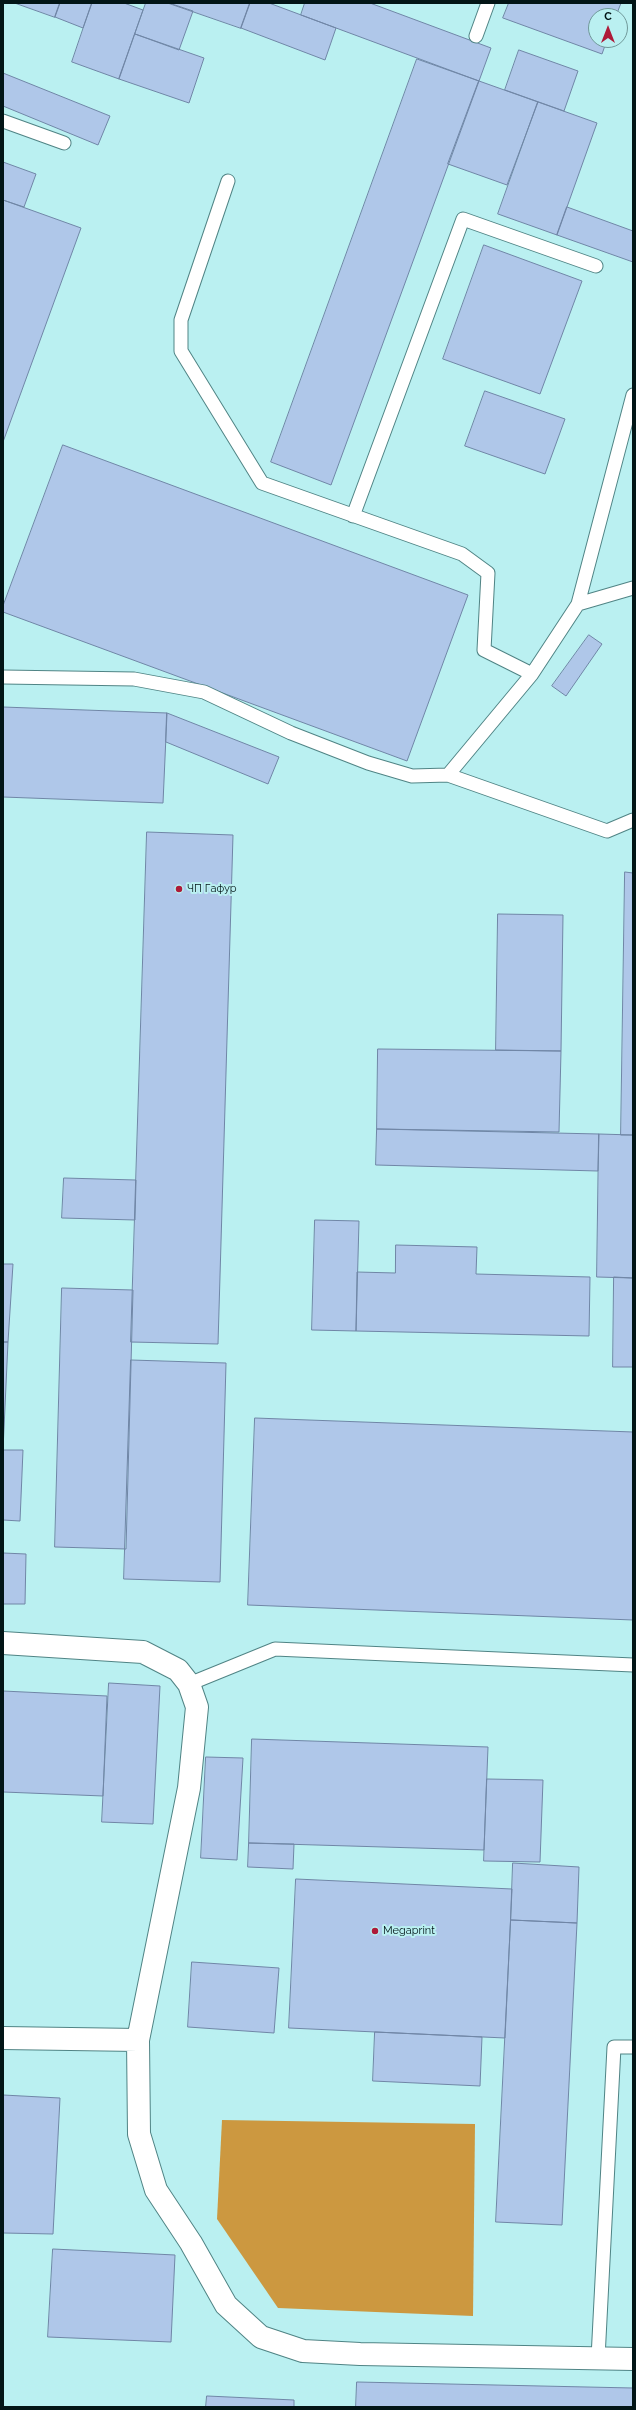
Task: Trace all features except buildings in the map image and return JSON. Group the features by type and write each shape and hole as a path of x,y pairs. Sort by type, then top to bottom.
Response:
{"street":[{"path":"3,1643 143,1652 178,1670 190,1684 198,1707 189,1788 138,2040 139,2134 156,2190 191,2244 226,2305 261,2337 310,2351 368,2354 633,2359"},
{"path":"3,2038 138,2040"}],"lane":[{"path":"476,36 488,3"},
{"path":"3,121 64,144"},
{"path":"228,181 181,320 181,351 262,483 462,554 488,573 484,650 532,674"},
{"path":"353,516 463,219 596,266"},
{"path":"448,775 532,674 578,604 633,395"},
{"path":"578,604 633,588"},
{"path":"3,677 134,679 204,692 291,733 368,764 412,776 448,775 607,831 633,820"},
{"path":"190,1684 275,1649 633,1664"},
{"path":"598,2358 614,2047 633,2047"}],"shaded area":[{"path":"222,2120 475,2124 473,2316 278,2308 217,2219"}],"place":[{"name":"ЧП Гафур","path":"179,889"},
{"name":"Megaprint","path":"375,1931"}]}
